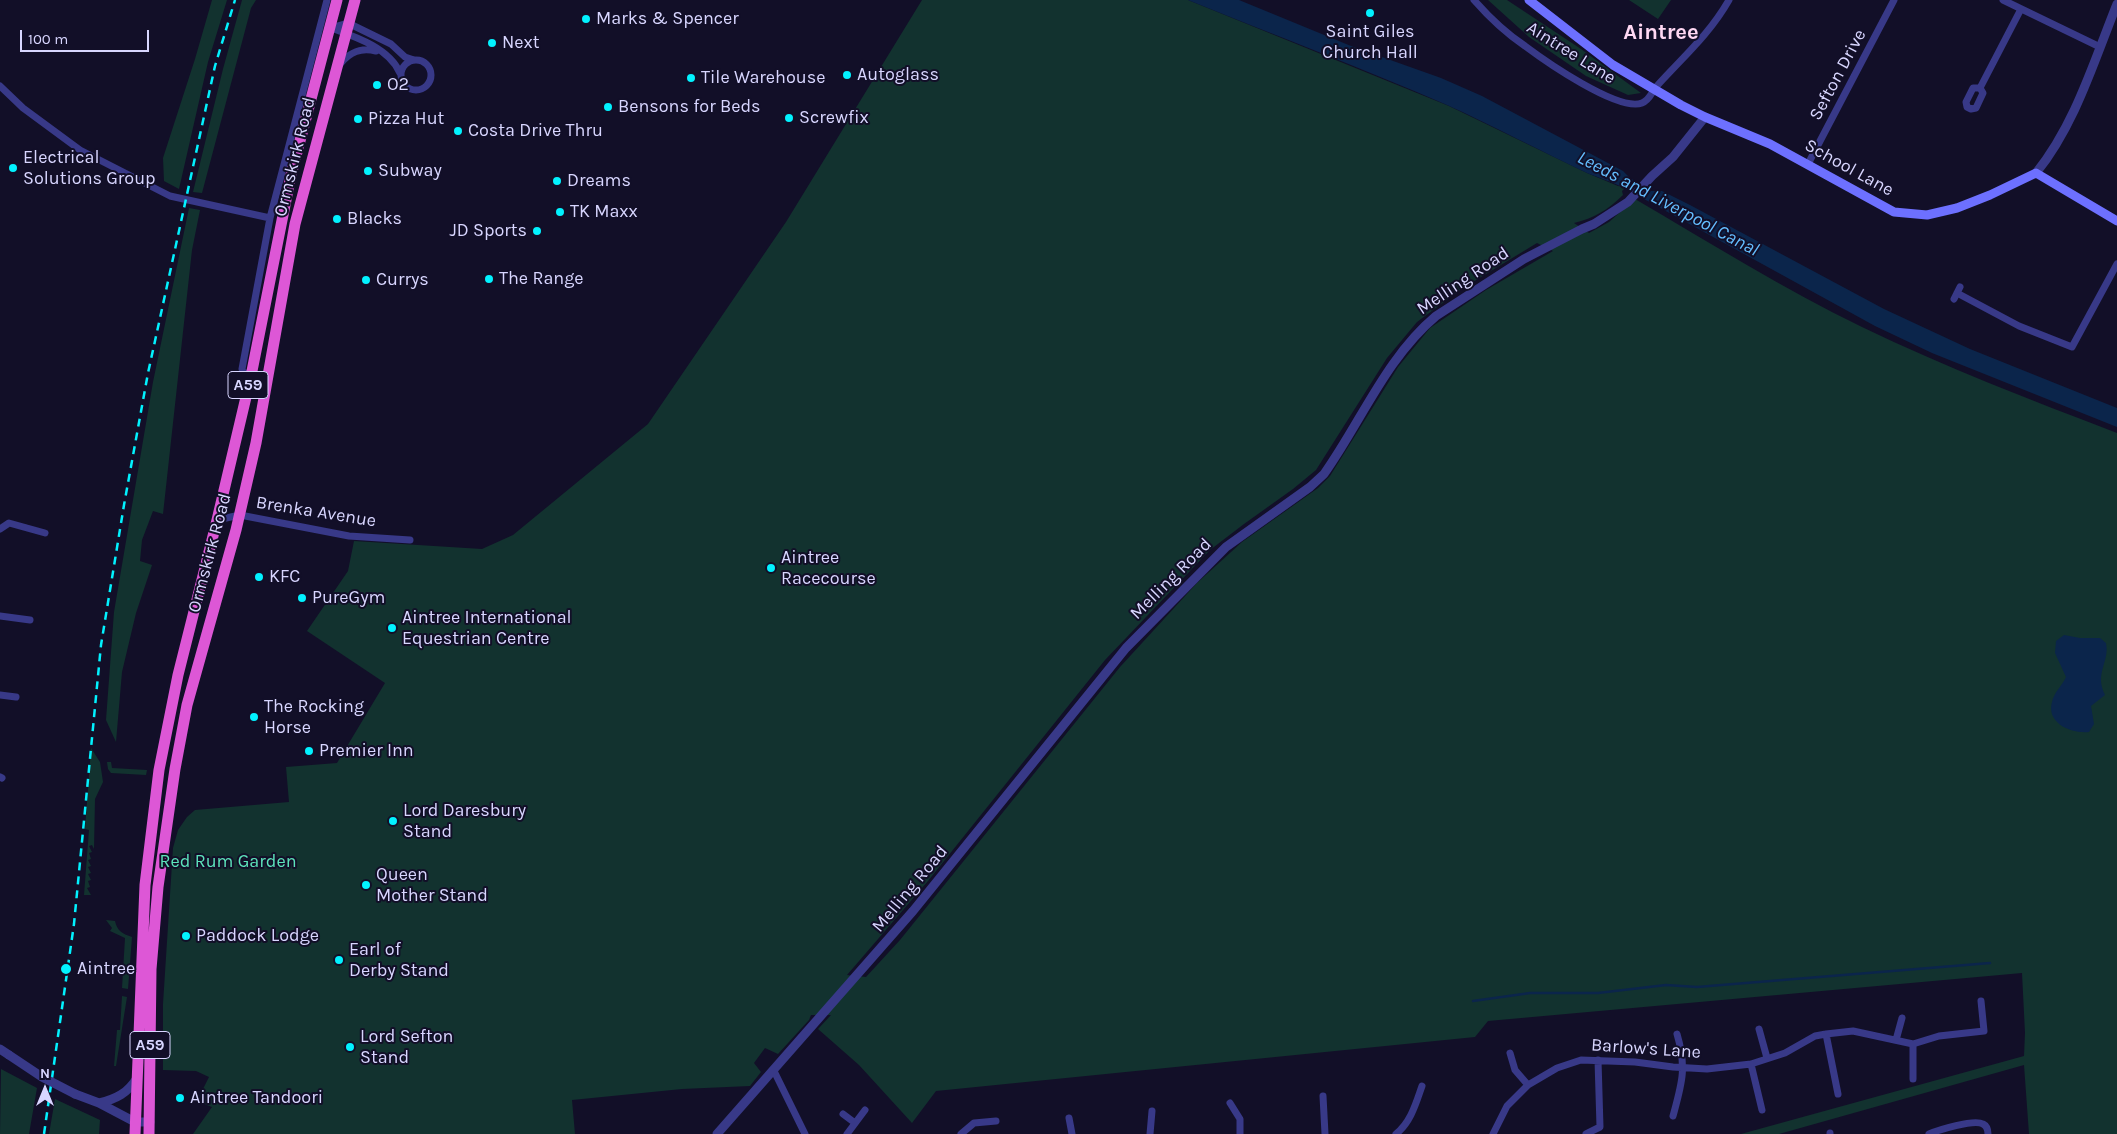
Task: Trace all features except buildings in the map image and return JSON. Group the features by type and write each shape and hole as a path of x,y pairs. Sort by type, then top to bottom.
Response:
{"highway":[{"name":"Ormskirk Road","path":"135,1122 146,885 159,770 178,675 217,520 250,376 291,175 337,0"},
{"name":"Ormskirk Road","path":"150,1128 151,969 166,826 187,705 240,515 256,443 295,224 355,0"},
{"name":"A59","path":"135,1122 135,1134"}],"main road":[{"name":"Aintree Lane","path":"1529,0 1613,65 1705,117"},
{"name":"School Lane","path":"1705,117 1770,144 1894,212 1927,215 1974,201 2036,173"},
{"path":"2036,173 2117,221"}],"street":[{"path":"250,376 243,372 242,369 270,218 327,0"},
{"name":"Aintree Lane","path":"1474,0 1523,46 1604,96 1629,105 1640,104 1648,100 1654,89"},
{"path":"1654,89 1698,45 1729,0"},
{"name":"Sefton Drive","path":"1808,164 1894,0"},
{"path":"2003,0 2018,5 2100,47"},
{"path":"2036,173 2045,162 2070,118 2117,4"},
{"path":"1980,88 2018,5"},
{"path":"330,28 347,28 388,56 396,64 401,81 406,88 416,91 425,88 431,79 430,70 424,62 405,58 391,44 347,28 330,28"},
{"path":"336,69 348,55 360,50 372,50 388,56"},
{"path":"400,73 405,64 414,60"},
{"path":"0,86 22,108 80,150 170,196 270,218"},
{"name":"Melling Road","path":"717,1134 913,911 1126,648 1226,546 1310,487 1324,474 1393,365 1423,327 1436,316 1524,259 1594,224 1632,198 1673,157 1705,117"},
{"path":"1957,293 2019,326 2072,347 2117,264"},
{"name":"Brenka Avenue","path":"217,520 240,515 349,536 410,540"},
{"path":"0,529 9,522 45,533"},
{"path":"0,616 30,620"},
{"path":"0,695 16,697"},
{"path":"1913,1080 1913,1044 1939,1036 1984,1031 1981,1001"},
{"path":"1896,1040 1902,1018"},
{"path":"1759,1029 1767,1058"},
{"name":"Barlow's Lane","path":"1493,1134 1508,1106 1528,1085 1556,1068 1581,1060 1707,1069 1751,1064 1785,1053 1815,1036 1854,1031 1913,1044"},
{"path":"1673,1116 1683,1079 1681,1049 1677,1034"},
{"path":"1826,1034 1838,1094"},
{"path":"0,1049 42,1077 150,1128"},
{"path":"1510,1053 1515,1070 1528,1085"},
{"path":"1586,1134 1600,1127 1598,1060"},
{"path":"1751,1064 1762,1110"},
{"path":"774,1071 805,1134"},
{"path":"99,1103 114,1099 125,1093 132,1087 137,1078"},
{"path":"1396,1134 1403,1129 1414,1109 1422,1086"},
{"path":"1323,1096 1325,1134"},
{"path":"1230,1104 1240,1119 1240,1134"},
{"path":"847,1134 865,1110"},
{"path":"1150,1134 1152,1111"},
{"path":"843,1114 855,1123"},
{"path":"1069,1118 1072,1134"},
{"path":"961,1134 974,1122 996,1121"},
{"path":"1929,1134 1938,1130 1977,1122 1984,1124 1988,1128 1988,1134"}],"green space":[{"path":"212,0 227,0 208,62 179,189 164,181 163,158"},
{"path":"242,0 256,0 251,8 202,193 193,192 223,69"},
{"name":"Red Rum Garden","path":"922,0 1188,0 1449,106 1587,173 1618,186 1626,187 1622,191 1623,195 1612,205 1588,219 1574,223 1589,233 1609,222 1635,199 1719,249 1862,327 2020,396 2117,433 2117,1134 2029,1134 2024,1065 1779,1134 1741,1134 2024,1056 2025,1033 2022,973 1488,1021 1475,1037 936,1091 912,1123 859,1065 818,1029 831,1015 811,1015 809,1020 778,1054 765,1048 754,1063 761,1072 750,1086 682,1089 572,1100 575,1134 193,1134 212,1107 197,1101 209,1077 196,1071 163,1070 163,1004 173,848 178,830 187,817 195,810 289,802 286,767 337,763 385,683 307,631 348,571 354,541 482,549 513,535 648,424 786,222","holes":["1537,243 1553,251 1486,290 1430,328 1398,367 1330,476 1318,488 1242,542 1197,583 1120,667 900,940 866,977 847,975 928,881 1105,660 1210,550 1316,470 1387,358 1417,322 1463,288"]},
{"path":"1488,0 1507,0 1581,49 1641,93 1628,95 1586,76 1529,37"},
{"path":"1629,0 1671,0 1658,19"},
{"path":"189,208 200,210 192,250 163,514 153,511 142,540 140,561 152,565 136,613 122,672 116,742 106,720 114,612 153,382"},
{"path":"91,748 100,762 103,782 95,799 94,849 92,845 89,846 92,852 89,853 91,859 88,860 91,866 88,867 91,873 88,874 91,880 88,881 90,887 87,888 91,895 84,895 89,830 85,829"},
{"path":"107,762 111,762 112,768 147,770 146,775 111,773"},
{"path":"106,920 115,921 121,932 132,937 128,989 122,988 125,938 110,931 112,928"},
{"path":"122,996 127,997 116,1066 114,1066 117,1030 120,1030"},
{"path":"1,1069 37,1088 29,1134 0,1134"},
{"path":"55,1099 100,1120 99,1134 49,1134"}],"water":[{"name":"Leeds and Liverpool Canal","path":"1188,0 1239,0 1351,46 1441,78 1482,96 1623,171 1630,178 1651,191 1662,191 1690,205 1884,309 1970,349 2117,408 2117,427 1932,353 1875,326 1634,192 1587,173 1465,113"},
{"path":"2064,635 2080,638 2100,638 2106,643 2107,650 2101,680 2105,695 2091,706 2094,724 2089,732 2075,731 2062,726 2056,721 2051,709 2053,698 2066,677 2055,653 2056,641"}],"waterway":[{"path":"1473,1001 1530,993 1598,993 1666,985 1697,987 1990,963"}],"railway":[{"path":"44,1134 74,924 101,645 124,505 148,373 215,66 235,0"}],"place":[{"name":"Saint Giles Church Hall","path":"1370,13"},
{"name":"Marks & Spencer","path":"586,19"},
{"name":"Next","path":"492,43"},
{"name":"Autoglass","path":"847,75"},
{"name":"Tile Warehouse","path":"691,78"},
{"name":"O2","path":"377,85"},
{"name":"Bensons for Beds","path":"608,107"},
{"name":"Screwfix","path":"789,118"},
{"name":"Pizza Hut","path":"358,119"},
{"name":"Costa Drive Thru","path":"458,131"},
{"name":"Electrical Solutions Group","path":"13,168"},
{"name":"Subway","path":"368,171"},
{"name":"Dreams","path":"557,181"},
{"name":"TK Maxx","path":"560,212"},
{"name":"Blacks","path":"337,219"},
{"name":"JD Sports","path":"537,231"},
{"name":"The Range","path":"489,279"},
{"name":"Currys","path":"366,280"},
{"name":"Aintree Racecourse","path":"771,568"},
{"name":"KFC","path":"259,577"},
{"name":"PureGym","path":"302,598"},
{"name":"Aintree International Equestrian Centre","path":"392,628"},
{"name":"The Rocking Horse","path":"254,717"},
{"name":"Premier Inn","path":"309,751"},
{"name":"Lord Daresbury Stand","path":"393,821"},
{"name":"Queen Mother Stand","path":"366,885"},
{"name":"Paddock Lodge","path":"186,936"},
{"name":"Earl of Derby Stand","path":"339,960"},
{"name":"Aintree","path":"66,969"},
{"name":"Lord Sefton Stand","path":"350,1047"},
{"name":"Aintree Tandoori","path":"180,1098"}],"district":[{"name":"Aintree","path":"1661,33"}]}
